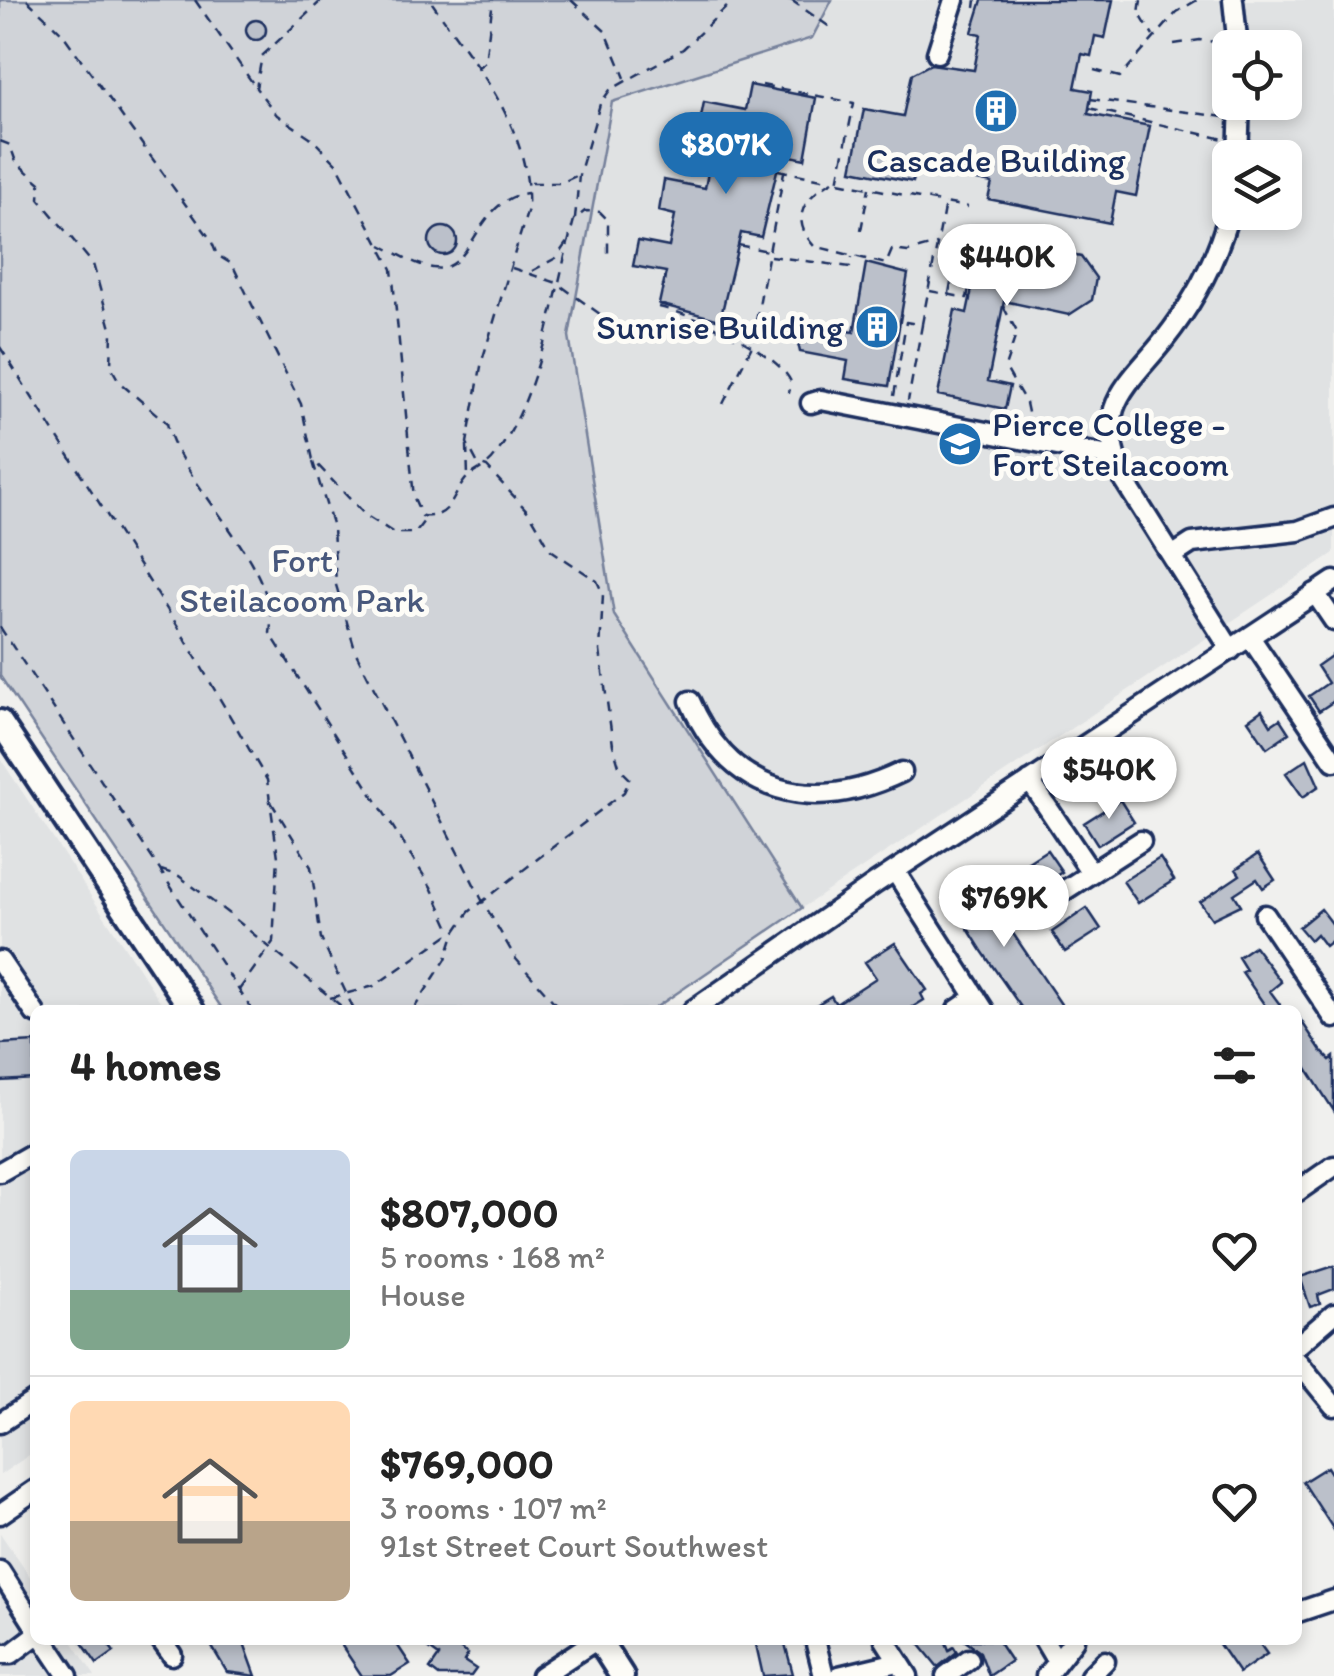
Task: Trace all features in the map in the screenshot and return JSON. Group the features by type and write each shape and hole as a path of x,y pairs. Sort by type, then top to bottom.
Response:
{"main road":[{"path":"0,722 189,1005"},
{"path":"604,1645 622,1676"}],"street":[{"path":"937,52 953,0"},
{"path":"1232,30 1233,0"},
{"path":"1225,230 1206,277 1120,396 1111,428 1114,457 1231,650"},
{"path":"812,403 821,400 1080,454 1114,457"},
{"path":"1172,556 1192,542 1304,528 1334,518"},
{"path":"700,1005 1334,580"},
{"path":"1315,593 1334,621"},
{"path":"1250,637 1334,761"},
{"path":"690,701 700,724 730,761 748,774 792,794 852,793 902,772"},
{"path":"1030,781 1090,871"},
{"path":"1034,910 1141,841"},
{"path":"895,871 980,1004"},
{"path":"1265,915 1334,1018"},
{"path":"0,962 30,1006"},
{"path":"0,1172 30,1155"},
{"path":"1302,1188 1334,1166"},
{"path":"1302,1342 1334,1314"},
{"path":"1302,1367 1334,1406"},
{"path":"0,1422 30,1403"},
{"path":"0,1514 30,1493"},
{"path":"0,1571 30,1618"},
{"path":"1302,1611 1334,1600"},
{"path":"0,1654 11,1654 30,1640"},
{"path":"47,1645 68,1676"},
{"path":"541,1676 595,1645"},
{"path":"816,1645 824,1676"},
{"path":"840,1676 903,1669 888,1645"},
{"path":"1051,1669 1070,1645"},
{"path":"946,1676 969,1659"},
{"path":"1090,1676 1105,1661"}],"path":[{"path":"27,0 62,33 211,240 217,254 232,264 301,404 333,527 336,584 356,653 483,902 516,959 557,1005"},
{"path":"195,0 276,115 310,137 336,164 392,270 414,498 422,516 427,517"},
{"path":"256,88 262,56 322,0"},
{"path":"313,460 365,515 394,533 416,533 427,517 449,509 468,476 467,444 489,332 511,268 530,183 515,131 430,0"},
{"path":"477,68 485,62 493,0"},
{"path":"571,0 606,32 626,79"},
{"path":"468,476 487,467 499,452 538,366 574,220 579,174 600,104 610,90 626,79 683,49 734,0"},
{"path":"792,0 834,30"},
{"path":"974,8 976,0"},
{"path":"1141,0 1139,13 1154,37"},
{"path":"1094,70 1120,77 1177,12 1196,0"},
{"path":"1174,44 1212,42"},
{"path":"762,85 854,103 836,182 806,200 801,226 814,246 889,264 892,250 908,252 937,244"},
{"path":"1090,99 1212,109"},
{"path":"1089,108 1212,142"},
{"path":"0,141 10,145 16,162 40,183 39,199 93,264 110,322 115,352 112,367 126,392 168,423 172,448 226,520 274,614 270,633 431,888 452,932"},
{"path":"778,170 968,208"},
{"path":"723,404 751,348 784,172"},
{"path":"530,183 560,182 579,174"},
{"path":"860,230 869,188"},
{"path":"379,245 435,268 452,266 465,256 491,212 529,193"},
{"path":"907,408 945,203"},
{"path":"574,220 585,211 600,212 608,220 608,259"},
{"path":"928,290 967,298 979,234"},
{"path":"530,272 556,258 569,239"},
{"path":"738,245 850,267 852,257"},
{"path":"949,294 956,261"},
{"path":"511,268 557,283 604,318"},
{"path":"1003,306 1017,332 1006,367 1026,404 1032,430"},
{"path":"660,307 686,312 751,348 788,375 789,393"},
{"path":"893,404 906,322 922,325"},
{"path":"0,346 177,625 267,780 278,857 270,947 238,990"},
{"path":"416,1005 446,959 469,912 624,792 630,779 620,768 613,745 600,651 603,594 596,581 552,550 531,515 487,467 478,464 467,444"},
{"path":"0,627 248,1005"},
{"path":"270,800 310,867 320,939 352,1005"},
{"path":"160,870 178,876 339,1005"},
{"path":"329,998 374,986 458,928"}],"shaded area":[{"name":"Pierce College - Fort Steilacoom","path":"702,0 1334,0 1334,553 802,908 614,615 569,336 612,101"},
{"path":"0,758 163,1005 30,1005 30,1454 0,1475"},
{"path":"0,1533 30,1577 30,1645 74,1645 95,1676 0,1676"}],"green space":[{"name":"Fort Steilacoom Park","path":"0,0 832,0 812,38 612,102 569,336 614,615 802,908 659,1005 220,1005 0,676"}],"building":[{"name":"Cascade Building","path":"982,0 1113,0 1105,38 1095,36 1091,56 1082,54 1075,88 1092,91 1088,114 1150,126 1136,196 1116,192 1110,223 988,199 992,183 953,175 954,169 918,162 913,182 852,170 864,109 903,116 912,74 931,64 974,70 981,34 972,32"},
{"path":"256,20 266,30 256,40 246,30"},
{"path":"750,85 816,98 805,159 781,154 761,237 741,233 720,320 659,304 666,272 633,266 638,241 669,247 675,215 659,211 664,180 705,188 715,135 698,132 704,102 745,110"},
{"path":"443,227 453,231 457,241 453,251 443,255 433,251 429,241 433,231"},
{"path":"997,227 1024,237 1022,245 1081,257 1096,278 1092,300 1069,315 1004,301 988,381 1010,386 1005,409 938,395 955,310 967,313 983,236 994,238"},
{"name":"Sunrise Building","path":"866,263 908,274 889,386 845,379 848,361 800,352 798,343 801,323 854,332"},
{"path":"1334,654 1334,701 1319,711 1309,696 1328,683 1317,666"},
{"path":"1262,710 1271,725 1280,719 1289,733 1267,748 1248,720"},
{"path":"1307,759 1319,786 1303,797 1286,773"},
{"path":"1120,800 1134,822 1098,845 1084,823"},
{"path":"1047,850 1062,872 1026,895 1011,873"},
{"path":"1258,854 1275,880 1263,888 1257,879 1234,894 1241,905 1212,919 1200,902 1240,875 1236,869"},
{"path":"1160,858 1174,880 1138,903 1123,881"},
{"path":"980,880 1062,1005 1020,1005 950,900"},
{"path":"1087,908 1101,929 1065,952 1052,932"},
{"path":"1321,909 1334,926 1334,939 1325,946 1316,934 1310,940 1299,927"},
{"path":"895,943 927,990 921,994 924,1000 916,1005 816,1005 831,996 836,1004 876,978 865,962"},
{"path":"1254,946 1281,982 1270,991 1280,1005 1265,1005 1242,972 1246,970 1238,957"},
{"path":"1302,1022 1322,1052 1330,1060 1334,1057 1334,1111 1302,1061"},
{"path":"30,1042 30,1079 0,1081 0,1044"},
{"path":"1334,1266 1334,1289 1318,1295 1320,1304 1310,1307 1302,1276"},
{"path":"1327,1467 1334,1478 1334,1530 1303,1482"},
{"path":"84,1645 109,1645 114,1652 97,1664"},
{"path":"245,1645 256,1676 227,1672 212,1647"},
{"path":"341,1645 397,1645 410,1664 391,1676 362,1676"},
{"path":"424,1645 455,1645 468,1654 464,1661 476,1669 471,1676 439,1676 430,1669 439,1656"},
{"path":"756,1645 785,1645 793,1674 763,1676"},
{"path":"920,1645 947,1645 949,1650 954,1647 957,1652 938,1667"},
{"path":"971,1645 1000,1645 1011,1661 989,1676 980,1652"},
{"path":"1220,1645 1261,1645 1267,1654 1239,1673"}],"place":[{"name":"Cascade Building","path":"996,111"},
{"name":"Sunrise Building","path":"877,327"},
{"name":"Pierce College - Fort Steilacoom","path":"960,444"}]}
